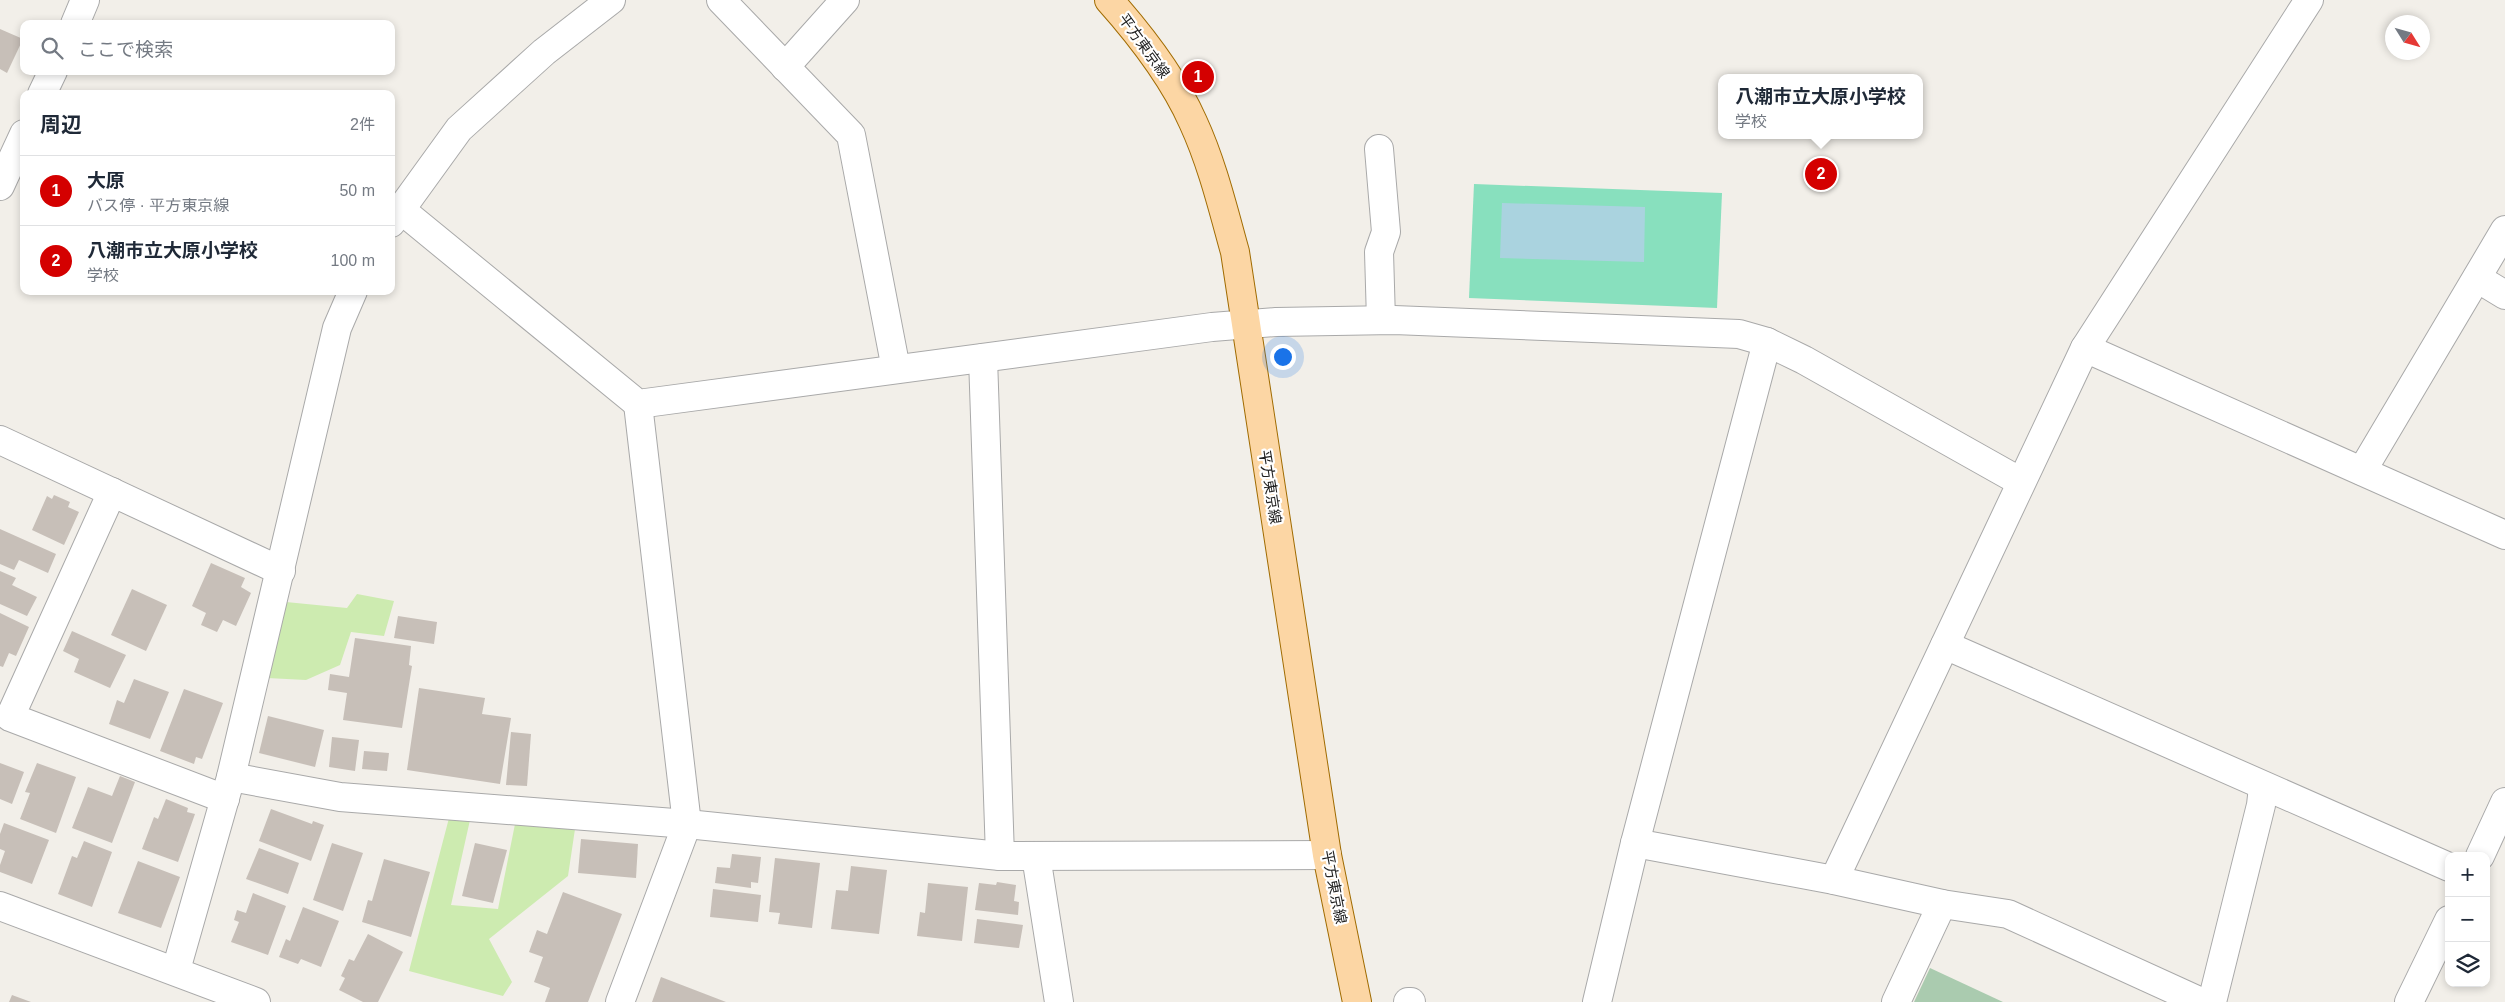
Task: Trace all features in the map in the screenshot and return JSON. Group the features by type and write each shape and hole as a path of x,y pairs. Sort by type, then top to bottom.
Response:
{"main road":[{"name":"平方東京線","path":"1119,3 1162,66 1193,122 1217,186 1235,252 1327,855 1357,1002"}],"street":[{"path":"76,20 85,0"},
{"path":"612,0 544,52 459,129 395,216 638,404 705,397 896,369 1212,327 1276,322 1381,320 1739,334 1767,342 1804,360 2021,482"},
{"path":"721,0 851,135 896,369"},
{"path":"785,67 845,0"},
{"path":"1834,880 2085,348 2309,0"},
{"path":"44,90 51,75"},
{"path":"0,186 20,143"},
{"path":"1379,149 1386,232 1380,252 1381,320"},
{"path":"2362,471 2505,230"},
{"path":"2477,278 2505,295"},
{"path":"176,970 228,788 281,571 337,328 351,295"},
{"path":"1597,1002 1635,843 1767,342"},
{"path":"2085,348 2505,535"},
{"path":"983,358 1000,856"},
{"path":"620,1002 687,824 638,404"},
{"path":"0,440 281,571"},
{"path":"112,492 10,717 228,788 687,824 1000,856 1327,855"},
{"path":"1945,645 2445,865"},
{"path":"2212,1002 2261,805 2263,786"},
{"path":"2482,852 2505,802"},
{"path":"1635,843 1834,880 1942,904 2008,914 2201,1002"},
{"path":"1036,856 1059,1002"},
{"path":"1896,1002 1942,904"},
{"path":"0,906 176,970 256,1002"},
{"path":"2409,1002 2445,928"}],"green space":[{"path":"1474,184 1722,193 1717,308 1469,298"},
{"path":"357,594 394,601 384,636 351,632 340,665 306,680 267,678 286,602 347,608"},
{"path":"449,818 470,820 451,905 498,909 515,824 575,829 568,876 489,939 512,982 503,996 409,971"},
{"path":"1930,968 2003,1002 1914,1002"}],"water":[{"path":"1502,203 1645,207 1644,262 1500,258"}],"building":[{"path":"0,29 20,38 20,45 7,73 0,69"},
{"path":"54,495 70,502 68,507 79,512 64,545 32,530 47,496 52,499"},
{"path":"0,529 56,554 48,573 19,560 14,570 0,564"},
{"path":"211,563 245,578 241,587 251,593 236,626 223,620 217,632 201,625 206,613 192,606"},
{"path":"0,571 16,578 12,585 37,597 27,616 0,604"},
{"path":"132,589 167,605 146,651 111,635"},
{"path":"0,613 29,627 16,656 9,653 3,667 0,666"},
{"path":"398,616 437,622 434,644 394,638"},
{"path":"72,631 126,655 110,688 74,672 79,659 63,651"},
{"path":"355,638 411,646 409,665 412,666 402,728 343,720 347,693 328,690 330,674 349,677"},
{"path":"134,679 169,692 150,739 109,724 117,700 124,703"},
{"path":"419,688 485,698 482,714 511,718 500,784 407,770"},
{"path":"184,689 223,703 202,759 196,757 194,764 160,751"},
{"path":"268,716 324,730 315,767 259,753"},
{"path":"511,732 531,734 527,786 506,785"},
{"path":"332,737 359,740 355,771 329,767"},
{"path":"364,751 389,753 387,771 362,769"},
{"path":"0,763 24,772 12,804 0,799"},
{"path":"37,763 76,777 56,833 20,819 30,793 25,792"},
{"path":"120,776 135,782 112,843 72,828 88,787 112,796"},
{"path":"166,799 188,808 187,812 195,814 178,862 142,849 154,817 158,819"},
{"path":"271,809 312,824 313,821 324,825 311,861 259,841"},
{"path":"4,823 49,840 32,884 0,872 0,865 5,851 0,849 0,834"},
{"path":"581,839 638,844 636,878 578,873"},
{"path":"84,841 112,852 92,907 58,894 72,856 77,858"},
{"path":"332,843 363,853 343,911 313,900"},
{"path":"475,843 507,850 493,903 462,896"},
{"path":"259,848 299,863 288,894 246,879"},
{"path":"732,854 761,857 758,883 751,882 751,888 715,883 717,867 730,868"},
{"path":"775,858 820,863 812,928 778,924 780,913 769,912"},
{"path":"384,859 430,872 411,937 362,922 368,900 372,901"},
{"path":"138,861 180,877 161,928 118,913"},
{"path":"851,866 887,870 879,934 831,929 836,890 848,891"},
{"path":"997,882 1016,885 1014,901 1019,902 1018,915 975,910 979,883 996,885"},
{"path":"928,883 968,887 962,941 917,936 920,912 925,913"},
{"path":"713,889 761,895 758,922 710,917"},
{"path":"563,892 622,914 588,1002 545,1002 550,988 534,982 543,957 529,952 537,930 547,934"},
{"path":"253,893 286,906 268,955 231,942 239,922 234,920 237,910 246,913"},
{"path":"303,907 339,921 321,967 301,959 298,964 279,957 286,939 290,941"},
{"path":"977,919 1023,925 1019,948 974,943"},
{"path":"368,934 403,952 378,1002 363,1002 339,990 345,978 341,976 349,959 354,961"},
{"path":"661,977 726,1002 652,1002"},
{"path":"12,995 31,1002 9,1002"}],"place":[{"name":"大原","path":"1198,77"},
{"name":"八潮市立大原小学校","path":"1821,174"}]}
